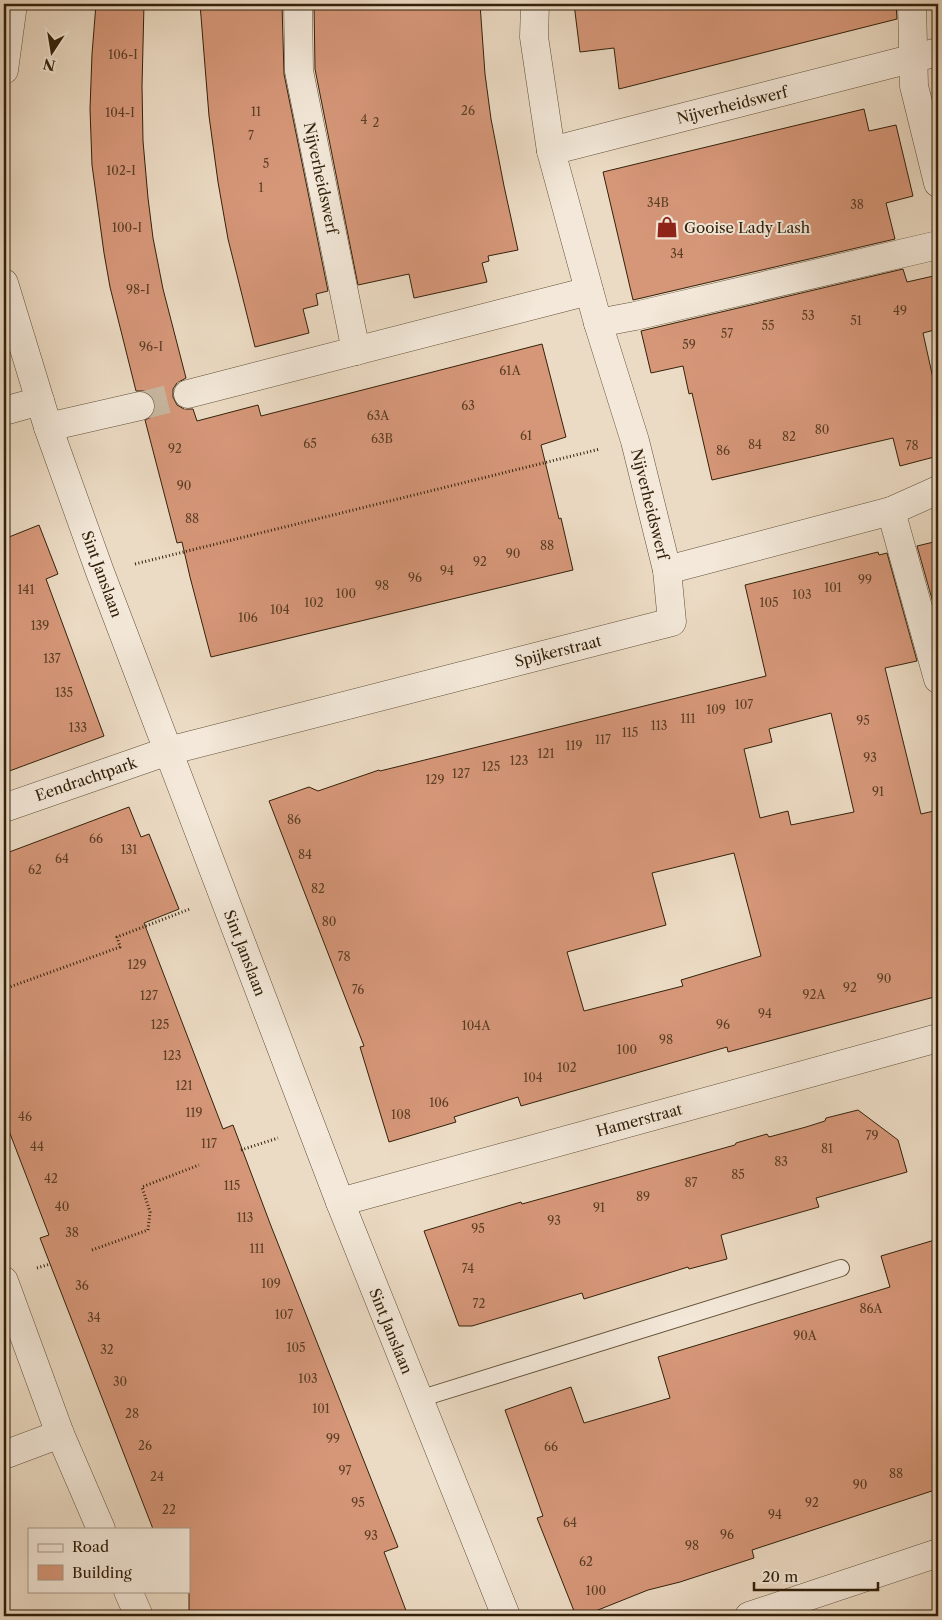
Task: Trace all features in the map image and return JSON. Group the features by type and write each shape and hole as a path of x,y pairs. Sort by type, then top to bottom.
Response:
{"street":[{"path":"4,70 13,4"},
{"name":"Nijverheidswerf","path":"298,4 299,72 356,351"},
{"name":"Nijverheidswerf","path":"535,4 534,37 551,150 598,323 635,441 667,570"},
{"path":"912,4 926,55 914,86 938,183"},
{"name":"Nijverheidswerf","path":"551,150 926,55"},
{"path":"598,323 938,245"},
{"name":"Sint Janslaan","path":"4,283 48,427 100,572 340,1202 506,1616"},
{"path":"188,394 589,291"},
{"path":"4,411 40,401"},
{"path":"48,427 140,406"},
{"path":"667,570 891,511 938,490"},
{"path":"891,511 938,679"},
{"name":"Spijkerstraat","path":"168,751 672,622 667,570"},
{"name":"Eendrachtpark","path":"4,808 168,751"},
{"name":"Hamerstraat","path":"340,1202 938,1038"},
{"path":"4,1280 60,1434 101,1528"},
{"path":"4,1455 60,1434"},
{"path":"749,1616 938,1552"},
{"path":"128,1592 139,1616"}],"lane":[{"path":"419,1399 841,1268"}],"path":[{"path":"100,572 635,441"},
{"path":"4,989 120,947 118,937 224,896"},
{"path":"92,1250 148,1230 150,1212 142,1187 199,1165"}],"building":[{"path":"96,4 144,4 143,141 153,238 163,289 186,378 177,383 173,389 173,397 177,405 184,409 193,409 197,421 258,405 261,416 542,344 566,437 541,445 573,570 211,657 182,542 177,543 145,420 151,417 155,411 155,402 152,396 145,391 136,391 110,287 104,253 92,165 90,109"},
{"path":"200,4 282,4 284,74 328,291 316,294 318,305 303,309 309,333 255,347 228,239 218,182 209,116"},
{"path":"314,4 480,4 485,74 491,119 518,250 488,256 489,261 482,263 487,282 414,298 409,274 358,285 315,69"},
{"path":"574,4 896,4 897,19 619,89 614,48 580,52"},
{"path":"864,109 869,131 896,125 913,196 886,203 895,239 633,300 603,172"},
{"path":"903,269 907,282 938,275 938,329 923,333 938,401 938,456 900,466 893,438 712,480 692,393 689,394 683,366 651,373 641,331"},
{"path":"39,525 58,574 46,579 104,736 4,773 4,539"},
{"path":"938,541 938,605 934,606 917,546"},
{"path":"878,552 879,555 887,553 917,661 885,668 921,814 938,810 938,996 728,1052 727,1047 521,1106 518,1097 454,1117 456,1122 389,1142 360,1047 364,1046 269,801 309,787 318,791 379,770 766,676 745,585","holes":["831,713 854,812 791,825 788,811 760,818 744,749 772,742 769,729","734,853 761,956 681,980 683,986 584,1011 567,952 666,925 652,873"]},
{"path":"129,807 141,837 149,834 179,909 144,923 223,1129 233,1125 398,1547 384,1552 408,1616 189,1616 190,1528 153,1528 40,1238 49,1235 4,1118 4,854"},
{"path":"858,1110 898,1140 907,1172 816,1198 819,1207 721,1235 727,1259 689,1269 688,1267 584,1299 582,1293 472,1326 459,1326 424,1231 521,1202 522,1204 735,1145 736,1143 767,1134 769,1137 806,1127 825,1121 826,1118"},
{"path":"938,1239 938,1489 752,1550 754,1558 680,1582 648,1590 583,1616 576,1616 537,1518 543,1516 505,1410 571,1387 584,1423 670,1398 658,1357 890,1287 881,1256"}],"tunnel":[{"path":"140,406 188,394"}],"place":[{"name":"Gooise Lady Lash","path":"667,227"}]}
